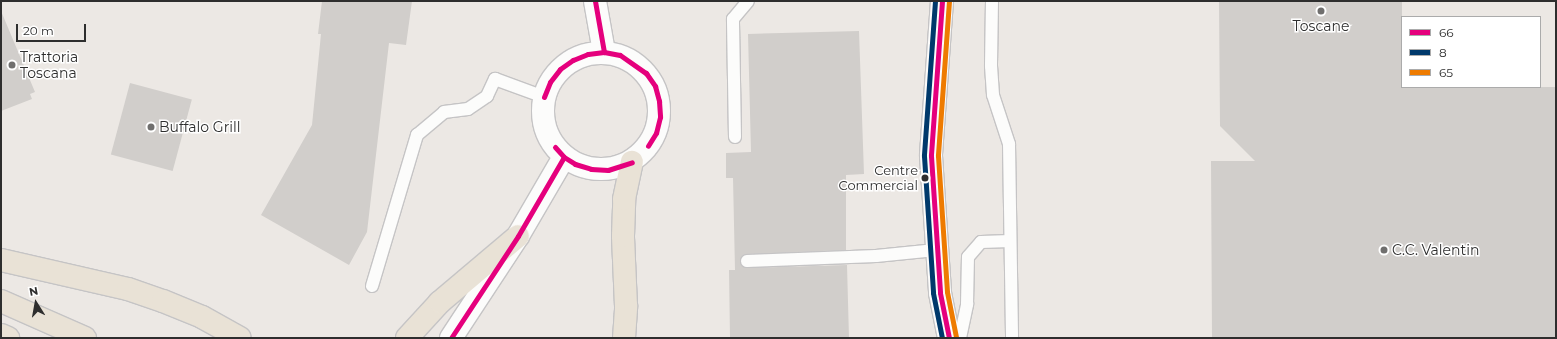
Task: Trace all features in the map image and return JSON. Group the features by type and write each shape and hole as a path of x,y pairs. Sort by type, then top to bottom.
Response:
{"highway":[{"path":"624,338 626,306 623,236 624,199 632,162"},
{"path":"407,338 440,302 518,236"},
{"path":"1,260 135,291 202,317 240,338"},
{"path":"1,301 85,338"},
{"path":"1,335 8,338"}],"main road":[{"path":"595,1 604,52"},
{"path":"942,1 931,156 940,293 948,338"},
{"path":"604,52 620,55 640,68 655,86 659,101 660,117 656,133 648,146 632,162 608,170 591,169 575,164 564,157 555,148 546,130 542,110 544,97 553,78 560,69 573,60 588,54 604,52"},
{"path":"451,338 518,236 564,157"}],"lane":[{"path":"735,137 733,19 748,1"},
{"path":"992,1 990,66 993,95 1010,144 1012,338"},
{"path":"372,286 417,135 444,112 468,109 487,96 495,79 544,97"},
{"path":"960,338 967,304 968,257 981,242 1010,241"},
{"path":"747,261 876,256 936,250"}],"building":[{"path":"322,1 412,1 406,45 389,43 367,232 349,265 261,215 312,125 321,34 318,34"},
{"name":"C.C. Valentin","path":"1219,1 1402,1 1401,88 1556,87 1556,338 1212,338 1211,161 1255,161 1220,126"},
{"name":"Trattoria Toscana","path":"1,11 35,92 30,94 32,99 1,111"},
{"path":"859,31 864,174 846,175 846,250 747,254 743,255 740,261 741,265 747,268 847,265 849,338 730,338 729,270 735,270 733,178 726,178 726,153 751,152 748,34"},
{"name":"Buffalo Grill","path":"130,83 192,100 173,171 111,154"}],"transit line":[{"name":"66","path":"595,1 604,52"},
{"name":"8","path":"935,1 924,156 933,293 942,338"},
{"name":"66","path":"942,1 931,156 940,293 949,338"},
{"name":"65","path":"949,1 938,156 947,292 956,337"},
{"name":"66","path":"544,97 550,82 560,69 573,60 588,54 604,52 620,55 646,73 655,86 659,101 660,117 656,133 648,146"},
{"name":"66","path":"555,147 564,157 575,164 591,169 608,170 632,162"},
{"name":"66","path":"451,338 518,236 564,157"}],"place":[{"name":"Toscane","path":"1321,11"},
{"name":"Trattoria Toscana","path":"12,65"},
{"name":"Buffalo Grill","path":"151,127"},
{"name":"Centre Commercial","path":"925,178"},
{"name":"C.C. Valentin","path":"1384,250"}]}
